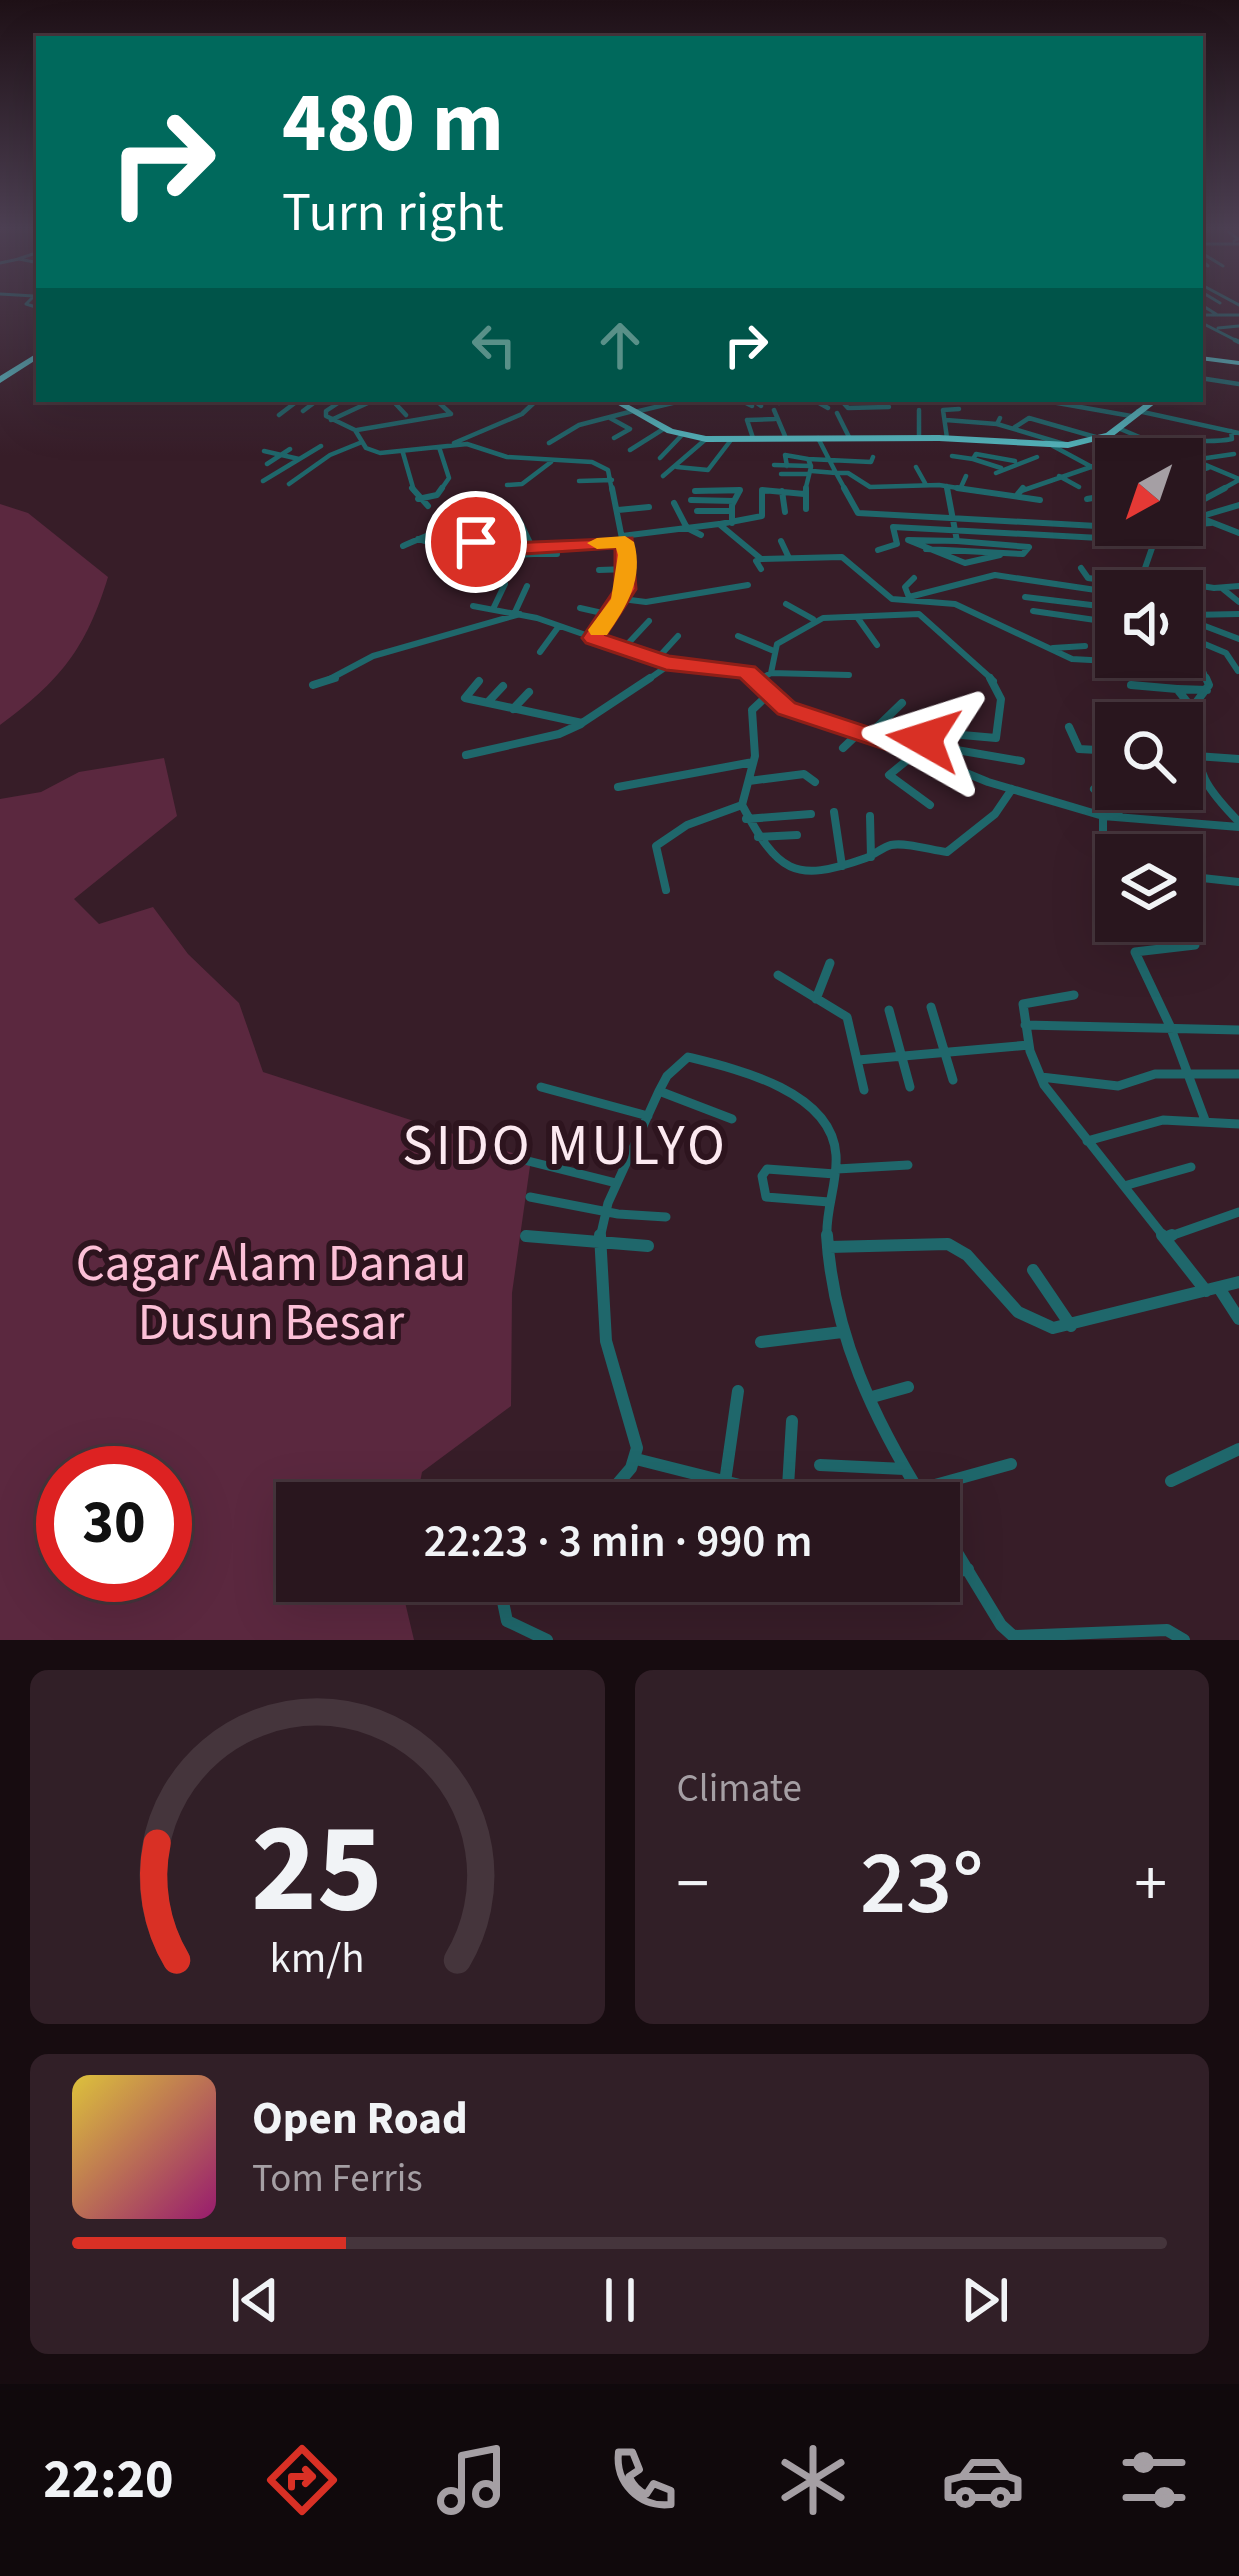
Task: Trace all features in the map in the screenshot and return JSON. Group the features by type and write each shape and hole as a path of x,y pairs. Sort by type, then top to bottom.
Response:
{"highway":[{"path":"0,380 36,356"},
{"path":"1203,360 1236,377"},
{"path":"1100,438 1153,402"},
{"path":"624,403 665,428 706,440 947,438 1068,446 1095,439"}],"street":[{"path":"1203,306 1218,315"},
{"path":"1203,318 1239,315"},
{"path":"1203,320 1239,335"},
{"path":"1203,320 1239,335"},
{"path":"1218,328 1239,335"},
{"path":"1203,378 1236,377"},
{"path":"279,415 296,402"},
{"path":"303,411 315,402"},
{"path":"337,402 324,413 355,430 452,413 435,402"},
{"path":"331,420 369,402"},
{"path":"395,402 406,415"},
{"path":"418,402 426,411"},
{"path":"355,430 362,442 380,453 403,453 453,444 523,414 535,402"},
{"path":"752,402 761,406"},
{"path":"817,402 828,408"},
{"path":"843,402 848,408 889,404"},
{"path":"1055,402 1235,432 1232,439 1203,445"},
{"path":"549,443 577,426 609,417 624,403"},
{"path":"947,438 943,410 959,409"},
{"path":"919,410 919,438"},
{"path":"837,412 849,437"},
{"path":"753,438 747,420 775,415 785,436"},
{"path":"609,417 630,429 614,438"},
{"path":"1015,427 1026,418 1100,438"},
{"path":"946,420 998,421 1068,446"},
{"path":"828,422 845,422"},
{"path":"973,439 981,422"},
{"path":"630,450 665,428"},
{"path":"1118,428 1140,438"},
{"path":"660,458 682,435"},
{"path":"817,436 858,513 1095,529"},
{"path":"663,476 706,440"},
{"path":"677,467 705,471 722,457 731,440"},
{"path":"1005,441 1006,457"},
{"path":"289,484 318,463 362,442"},
{"path":"453,444 473,445 506,457 592,462 608,470 628,569 622,599 593,638"},
{"path":"263,481 321,446"},
{"path":"1053,446 1095,470"},
{"path":"418,499 437,495 449,478 439,447"},
{"path":"267,464 290,449"},
{"path":"264,451 318,463"},
{"path":"403,453 405,472 418,499 428,506"},
{"path":"592,462 607,453"},
{"path":"973,459 976,454 1028,460"},
{"path":"1203,458 1234,454"},
{"path":"952,456 999,471 1037,457"},
{"path":"781,474 830,460 871,462 873,457"},
{"path":"1006,457 1016,462"},
{"path":"507,484 522,484 552,461"},
{"path":"1018,495 1024,485 1095,464"},
{"path":"774,465 848,473 870,487 987,486 1040,500"},
{"path":"1203,465 1239,479"},
{"path":"916,467 925,484"},
{"path":"1203,469 1209,467"},
{"path":"806,509 810,468"},
{"path":"1058,475 1079,487"},
{"path":"961,487 966,476"},
{"path":"1203,499 1239,479"},
{"path":"579,481 612,481"},
{"path":"947,486 957,541"},
{"path":"695,491 740,490 731,511 732,523"},
{"path":"514,555 732,523 762,516 760,491 804,494"},
{"path":"782,491 785,512"},
{"path":"1087,499 1095,498"},
{"path":"691,500 734,501"},
{"path":"674,503 687,528 701,535"},
{"path":"1203,516 1239,505"},
{"path":"618,510 649,507"},
{"path":"697,511 731,511"},
{"path":"403,546 459,524 514,517 535,553"},
{"path":"1203,520 1226,529 1239,528"},
{"path":"1203,524 1211,523"},
{"path":"719,524 761,559"},
{"path":"878,550 897,544 891,527 1095,538"},
{"path":"418,539 450,549 476,542 479,551"},
{"path":"909,539 957,541 1029,547 1024,554 1002,554 987,562 946,560 909,539"},
{"path":"781,541 789,558"},
{"path":"452,560 479,551 557,554"},
{"path":"760,569 756,561 761,559 842,557 892,599 955,604 1073,659 1095,660"},
{"path":"1081,568 1088,578 1095,579"},
{"path":"599,570 628,569"},
{"path":"771,673 774,650 789,634 814,620 911,604 995,575 1095,590"},
{"path":"914,578 905,586 911,604 990,674 1001,700 995,737 951,734 941,764"},
{"path":"494,609 505,584"},
{"path":"622,599 646,602 748,585"},
{"path":"518,613 527,586"},
{"path":"1203,587 1239,586"},
{"path":"1222,588 1239,602"},
{"path":"1025,597 1095,605"},
{"path":"786,604 814,620"},
{"path":"472,606 518,613 670,664 742,671 759,680 768,695 786,709 866,731 941,764 1102,816 1239,824 1234,810 1203,779"},
{"path":"580,608 610,615"},
{"path":"1203,610 1239,614"},
{"path":"1033,611 1095,620"},
{"path":"313,685 343,675 373,656 518,613"},
{"path":"856,616 878,645"},
{"path":"622,650 649,621"},
{"path":"1203,625 1239,639"},
{"path":"540,652 560,626"},
{"path":"656,660 678,636"},
{"path":"738,636 774,650"},
{"path":"1203,644 1216,647 1238,666"},
{"path":"1052,649 1085,646"},
{"path":"466,755 559,734 670,664"},
{"path":"1197,702 1209,681 1203,670"},
{"path":"759,680 771,673 849,675"},
{"path":"479,681 464,697 582,722"},
{"path":"487,704 503,686"},
{"path":"1131,686 1207,690"},
{"path":"1177,688 1188,702"},
{"path":"512,710 530,692"},
{"path":"768,695 752,710 753,762 742,805 756,837 797,872 814,874 842,866 891,845 947,851 995,814 1012,789"},
{"path":"843,748 902,703"},
{"path":"899,745 932,715 929,741 913,735"},
{"path":"1069,727 1079,749 1095,750"},
{"path":"946,748 1021,760"},
{"path":"916,753 889,775 930,805"},
{"path":"1203,757 1239,759"},
{"path":"618,787 753,762"},
{"path":"749,781 806,774 815,782"},
{"path":"1094,789 1120,816"},
{"path":"666,890 656,846 687,825 742,805"},
{"path":"834,812 842,866"},
{"path":"746,819 811,814"},
{"path":"869,816 871,857"},
{"path":"1102,816 1103,834"},
{"path":"756,837 797,835"},
{"path":"1203,878 1239,882"},
{"path":"1195,945 1135,952 1189,1071 1205,1120"},
{"path":"817,999 830,963"},
{"path":"778,975 847,1017 864,1090"},
{"path":"1074,995 1024,1003 1024,1025 1041,1077 1165,1238 1239,1319"},
{"path":"931,1007 953,1080"},
{"path":"889,1010 910,1087"},
{"path":"1024,1025 1239,1030"},
{"path":"858,1060 1029,1045"},
{"path":"621,1482 636,1459 632,1421 606,1341 599,1241 616,1184 659,1090 687,1058 797,1098 816,1114 833,1140 836,1171 829,1202 829,1247 842,1332 913,1482"},
{"path":"1041,1077 1118,1085 1156,1074 1239,1074"},
{"path":"541,1087 648,1117"},
{"path":"659,1090 732,1119"},
{"path":"1087,1141 1163,1120 1239,1124"},
{"path":"528,1161 616,1184"},
{"path":"829,1202 766,1197 762,1176 767,1169 836,1171 908,1165"},
{"path":"1124,1186 1191,1167"},
{"path":"530,1197 666,1217"},
{"path":"1165,1238 1239,1212"},
{"path":"526,1236 648,1246"},
{"path":"829,1247 948,1244 968,1255 1002,1298 1032,1322 1053,1328 1239,1282"},
{"path":"1033,1270 1072,1327"},
{"path":"761,1342 842,1332"},
{"path":"872,1397 908,1387"},
{"path":"636,1459 725,1482 738,1390"},
{"path":"788,1482 792,1421"},
{"path":"1171,1481 1239,1449"},
{"path":"960,1482 1011,1464"},
{"path":"820,1465 905,1469"},
{"path":"960,1556 1001,1625 1013,1636 1167,1630 1184,1640"},
{"path":"960,1571 968,1569"},
{"path":"503,1602 507,1621 547,1640"}],"green space":[{"path":"0,504 28,513 108,577 90,624 68,662 0,725"},
{"name":"Cagar Alam Danau Dusun Besar","path":"164,758 177,816 74,899 99,924 153,907 188,954 239,1003 263,1072 531,1159 512,1293 511,1406 422,1472 420,1482 276,1482 276,1602 405,1602 414,1640 0,1640 0,799 41,792 79,772"}],"slow traffic":[{"path":"597,543 625,542 628,555 622,599 599,630"}],"district":[{"name":"SIDO MULYO","path":"565,1146"}],"route":[{"path":"476,542 479,551 625,542 625,589 593,638 666,663 747,672 786,709 845,724 899,745 913,735 924,739"}]}
